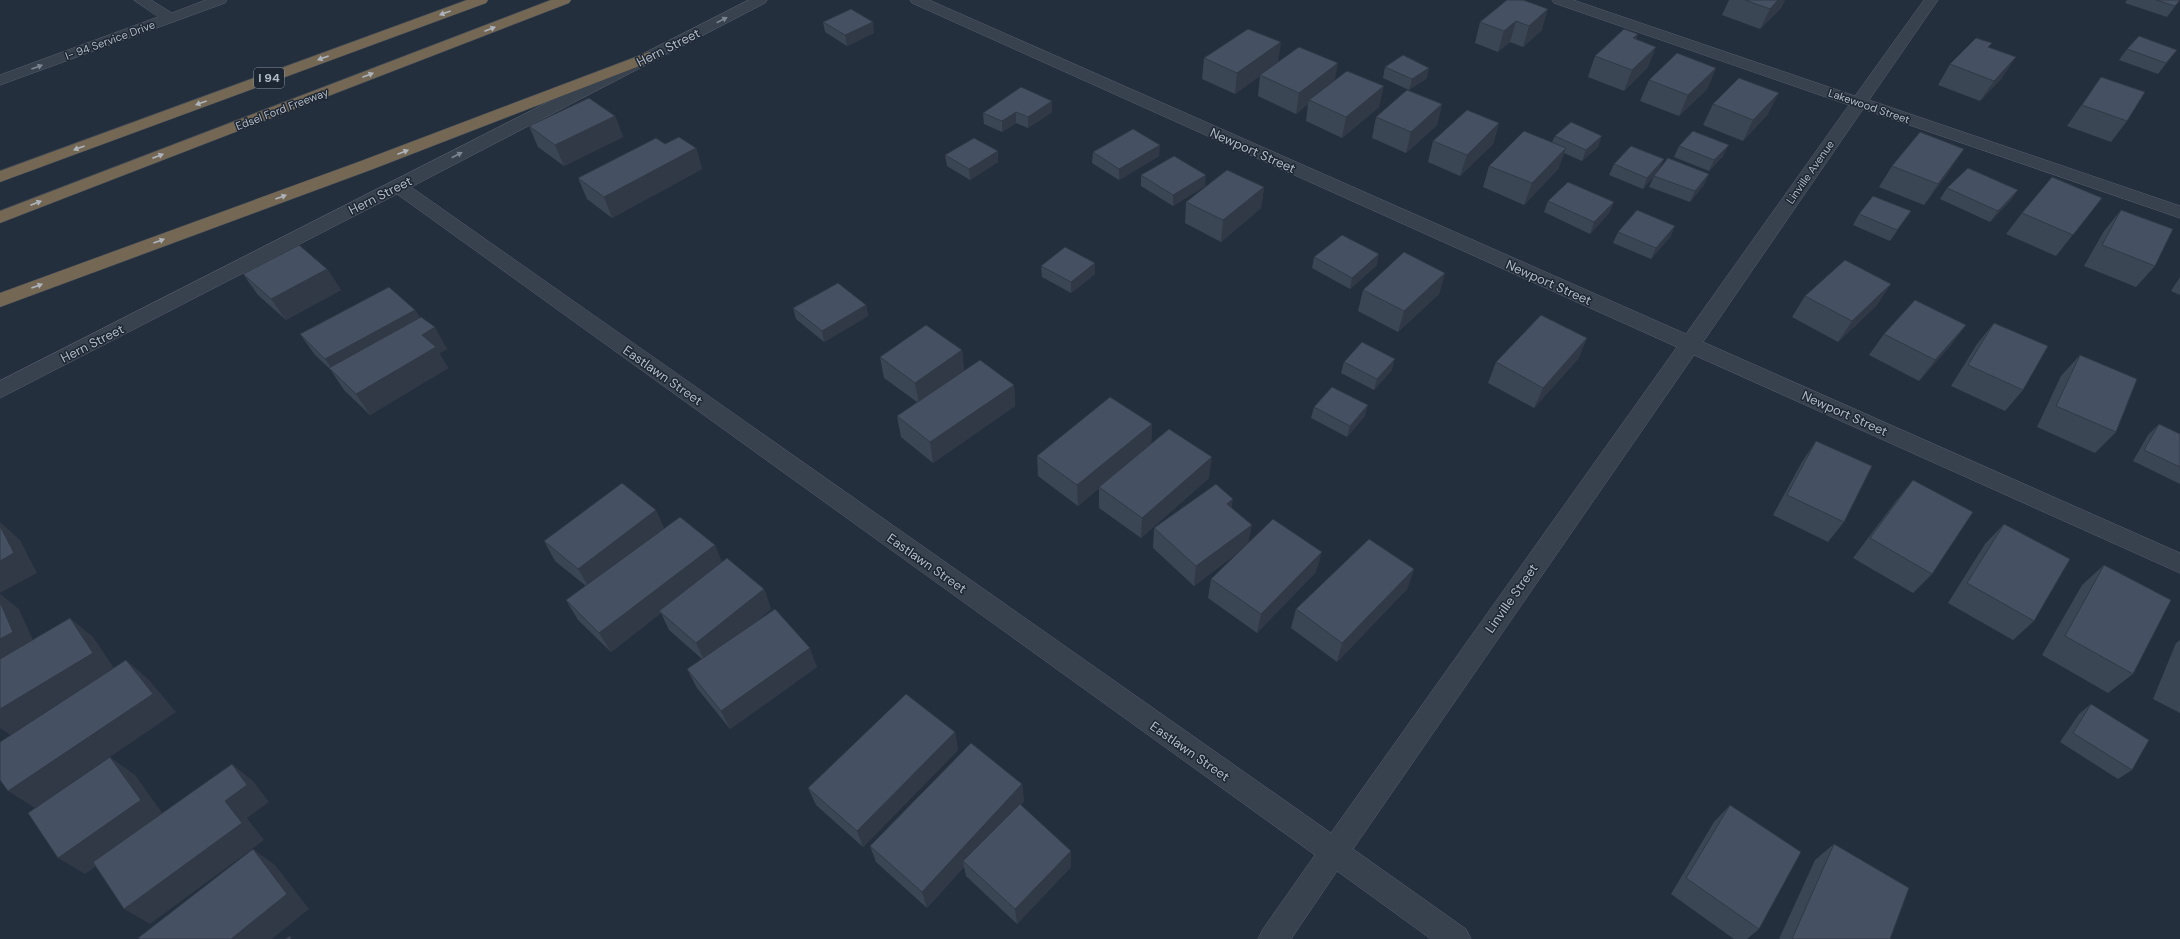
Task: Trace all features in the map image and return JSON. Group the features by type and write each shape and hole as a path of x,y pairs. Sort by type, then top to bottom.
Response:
{"highway":[{"name":"I 94","path":"0,177 482,0"},
{"name":"Edsel Ford Freeway","path":"0,217 564,0"},
{"path":"0,300 367,165 649,57"}],"street":[{"path":"141,0 170,18"},
{"name":"I- 94 Service Drive","path":"0,80 220,0"},
{"name":"Hern Street","path":"0,390 760,0"},
{"name":"Newport Street","path":"918,0 2180,563"},
{"name":"Lakewood Street","path":"1559,0 2180,212"},
{"name":"Linville Avenue","path":"1689,344 1931,0"},
{"name":"Eastlawn Street","path":"398,186 1456,939"},
{"name":"Linville Street","path":"1334,853 1689,344"},
{"path":"1273,939 1334,853"}],"building":[{"path":"1507,0 1523,0 1548,9 1529,26 1516,21 1504,31 1480,22"},
{"path":"1745,0 1778,0 1770,9"},
{"path":"2156,0 2180,0 2175,6"},
{"path":"851,9 873,22 845,35 823,22"},
{"path":"1248,29 1281,42 1237,73 1204,58"},
{"path":"1624,29 1638,34 1633,38 1656,47 1632,70 1595,56"},
{"path":"2139,36 2177,50 2166,63 2127,49"},
{"path":"1976,38 1992,43 1988,47 2016,57 1994,81 1950,64"},
{"path":"1299,47 1338,63 1299,93 1260,75"},
{"path":"1677,53 1716,68 1688,95 1649,80"},
{"path":"1403,55 1429,68 1412,79 1385,67"},
{"path":"1347,71 1384,86 1346,117 1309,100"},
{"path":"2101,77 2145,92 2127,121 2082,105"},
{"path":"1739,78 1779,93 1753,120 1713,104"},
{"path":"1021,87 1052,101 1028,117 1016,112 1002,121 983,113"},
{"path":"1407,90 1442,104 1411,132 1376,117"},
{"path":"589,98 615,116 555,145 529,126"},
{"path":"1467,110 1499,123 1467,155 1433,141"},
{"path":"1571,122 1602,136 1586,150 1555,136"},
{"path":"1133,129 1160,145 1119,169 1093,152"},
{"path":"1524,131 1566,148 1532,183 1489,166"},
{"path":"1693,131 1729,145 1714,160 1679,146"},
{"path":"1920,132 1964,149 1938,184 1892,166"},
{"path":"679,137 696,148 604,197 578,178 656,138 665,144"},
{"path":"974,138 998,151 969,169 945,155"},
{"path":"1631,146 1664,159 1647,178 1614,164"},
{"path":"1174,156 1206,175 1173,195 1141,175"},
{"path":"1668,158 1709,174 1695,191 1654,176"},
{"path":"1968,168 2018,190 1998,211 1947,188"},
{"path":"1227,170 1264,187 1223,220 1186,202"},
{"path":"2052,177 2102,198 2073,235 2022,213"},
{"path":"1568,182 1614,202 1594,222 1548,201"},
{"path":"1873,196 1911,211 1897,230 1859,214"},
{"path":"1637,210 1675,226 1656,248 1618,232"},
{"path":"2121,210 2173,229 2155,266 2102,245"},
{"path":"1342,235 1379,254 1352,278 1314,257"},
{"path":"299,245 327,269 271,299 243,274"},
{"path":"1065,247 1095,263 1071,282 1041,266"},
{"path":"1404,252 1445,273 1404,311 1363,290"},
{"path":"1845,260 1891,284 1852,321 1805,296"},
{"path":"838,283 866,305 822,331 793,308"},
{"path":"389,287 415,310 325,359 300,334"},
{"path":"1915,300 1966,325 1935,360 1884,334"},
{"path":"1541,315 1587,338 1543,388 1496,362"},
{"path":"421,317 435,327 422,335 436,347 356,394 329,368"},
{"path":"1994,323 2048,346 2023,390 1968,365"},
{"path":"926,325 962,350 915,383 880,357"},
{"path":"1362,342 1395,359 1377,379 1344,362"},
{"path":"2080,355 2137,379 2116,432 2056,406"},
{"path":"980,360 1014,385 930,442 897,416"},
{"path":"1332,387 1368,405 1350,426 1314,407"},
{"path":"1110,397 1152,424 1077,485 1037,456"},
{"path":"2159,424 2180,434 2180,467 2144,450"},
{"path":"1169,429 1212,457 1142,518 1099,487"},
{"path":"1816,441 1872,466 1844,522 1787,495"},
{"path":"1913,480 1973,512 1932,574 1870,538"},
{"path":"622,483 656,510 578,569 544,541"},
{"path":"1216,484 1233,499 1227,504 1252,525 1196,566 1154,528"},
{"path":"680,517 715,545 599,633 566,600"},
{"path":"1273,519 1322,552 1261,614 1211,579"},
{"path":"2004,524 2070,559 2034,621 1967,583"},
{"path":"0,526 14,553 0,561"},
{"path":"1369,539 1414,569 1342,643 1296,609"},
{"path":"727,558 764,589 696,643 659,611"},
{"path":"2104,565 2171,600 2133,674 2065,636"},
{"path":"0,602 13,632 0,639"},
{"path":"775,609 810,648 721,711 687,669"},
{"path":"70,618 93,653 0,709 0,659"},
{"path":"126,660 153,694 8,791 0,780 0,742"},
{"path":"906,694 955,732 857,831 808,788"},
{"path":"2091,704 2149,740 2132,770 2073,733"},
{"path":"971,743 1022,784 922,892 870,846"},
{"path":"110,757 141,800 58,858 28,813"},
{"path":"232,764 247,785 225,801 242,823 124,909 93,862"},
{"path":"1020,804 1071,851 1015,909 963,861"},
{"path":"1730,805 1801,852 1759,929 1686,878"},
{"path":"1834,844 1909,888 1890,939 1792,939"},
{"path":"253,849 287,894 231,939 138,938"}]}
